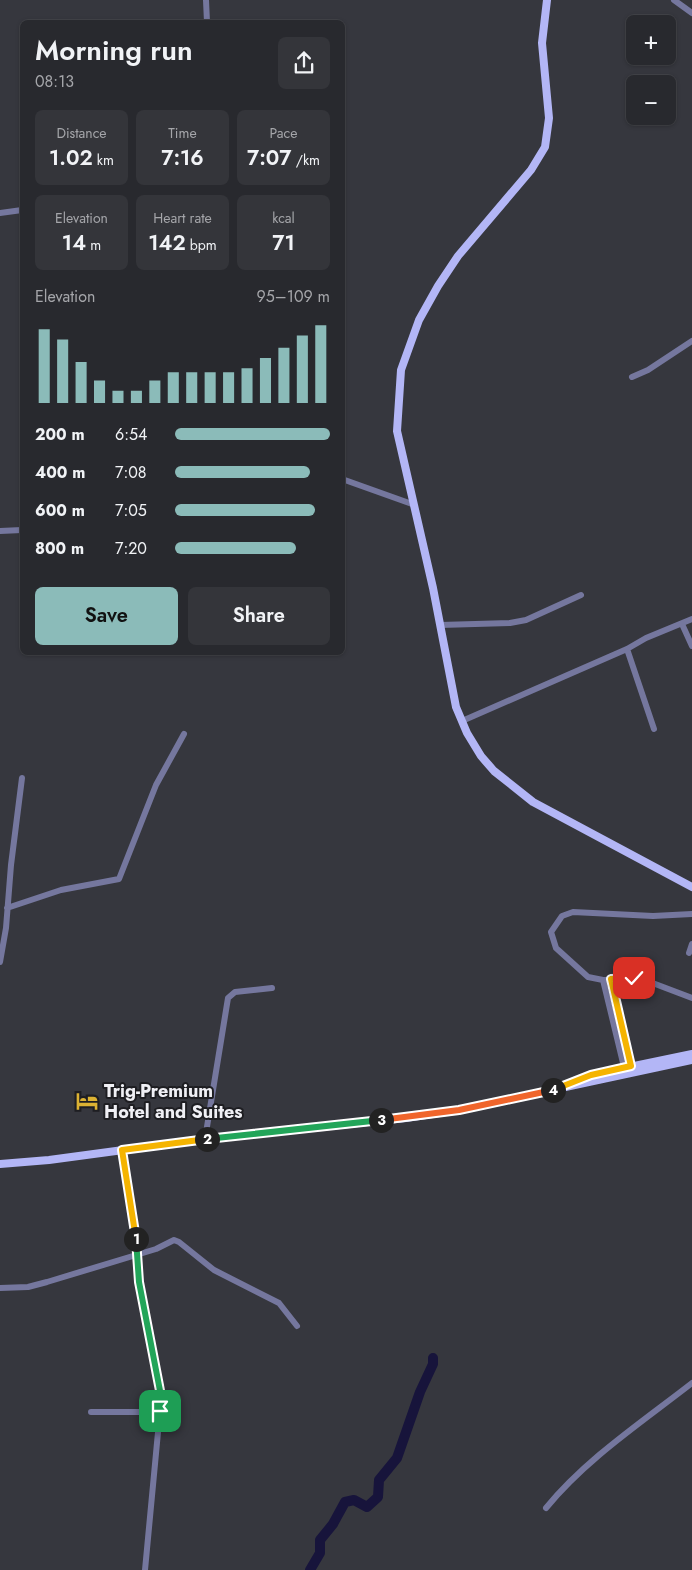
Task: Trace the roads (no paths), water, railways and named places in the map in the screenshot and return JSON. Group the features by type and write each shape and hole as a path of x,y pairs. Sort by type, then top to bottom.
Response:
{"main road":[{"path":"547,0 542,43 549,118 545,147 531,170 489,218 438,286 419,320 401,370 397,431 450,678 462,721 481,756 494,771 533,802 692,887"},
{"path":"550,1092 574,1081 628,1067 692,1054"},
{"path":"0,1164 49,1160 205,1139 406,1118 550,1092 692,1060"}],"street":[{"path":"206,0 207,20"},
{"path":"674,0 692,13"},
{"path":"0,213 20,210"},
{"path":"632,377 648,370 692,341"},
{"path":"345,480 412,504"},
{"path":"0,531 20,530"},
{"path":"440,625 510,623 526,620 581,595"},
{"path":"462,721 692,619"},
{"path":"682,624 692,646"},
{"path":"628,649 654,729"},
{"path":"5,912 61,890 120,879 151,796 184,734"},
{"path":"0,962 22,778"},
{"path":"692,914 653,916 572,912 562,916 553,926 551,932 556,948 588,977 603,980 642,979 692,998"},
{"path":"690,953 692,944"},
{"path":"611,979 628,1067"},
{"path":"603,980 628,1067"},
{"path":"205,1139 228,998 235,992 272,988"},
{"path":"122,1150 139,1282 162,1401 145,1570"},
{"path":"0,1288 28,1287 156,1249 174,1240 214,1270 279,1303 297,1326"},
{"path":"546,1508 563,1487 584,1469 692,1383"},
{"path":"91,1412 160,1411"}],"waterway":[{"path":"310,1570 320,1553 320,1540 333,1524 345,1502 354,1500 367,1507 378,1497 379,1480 397,1458 420,1392 433,1364 433,1358"}],"place":[{"name":"Trig-Premium Hotel and Suites","path":"87,1101"}]}
